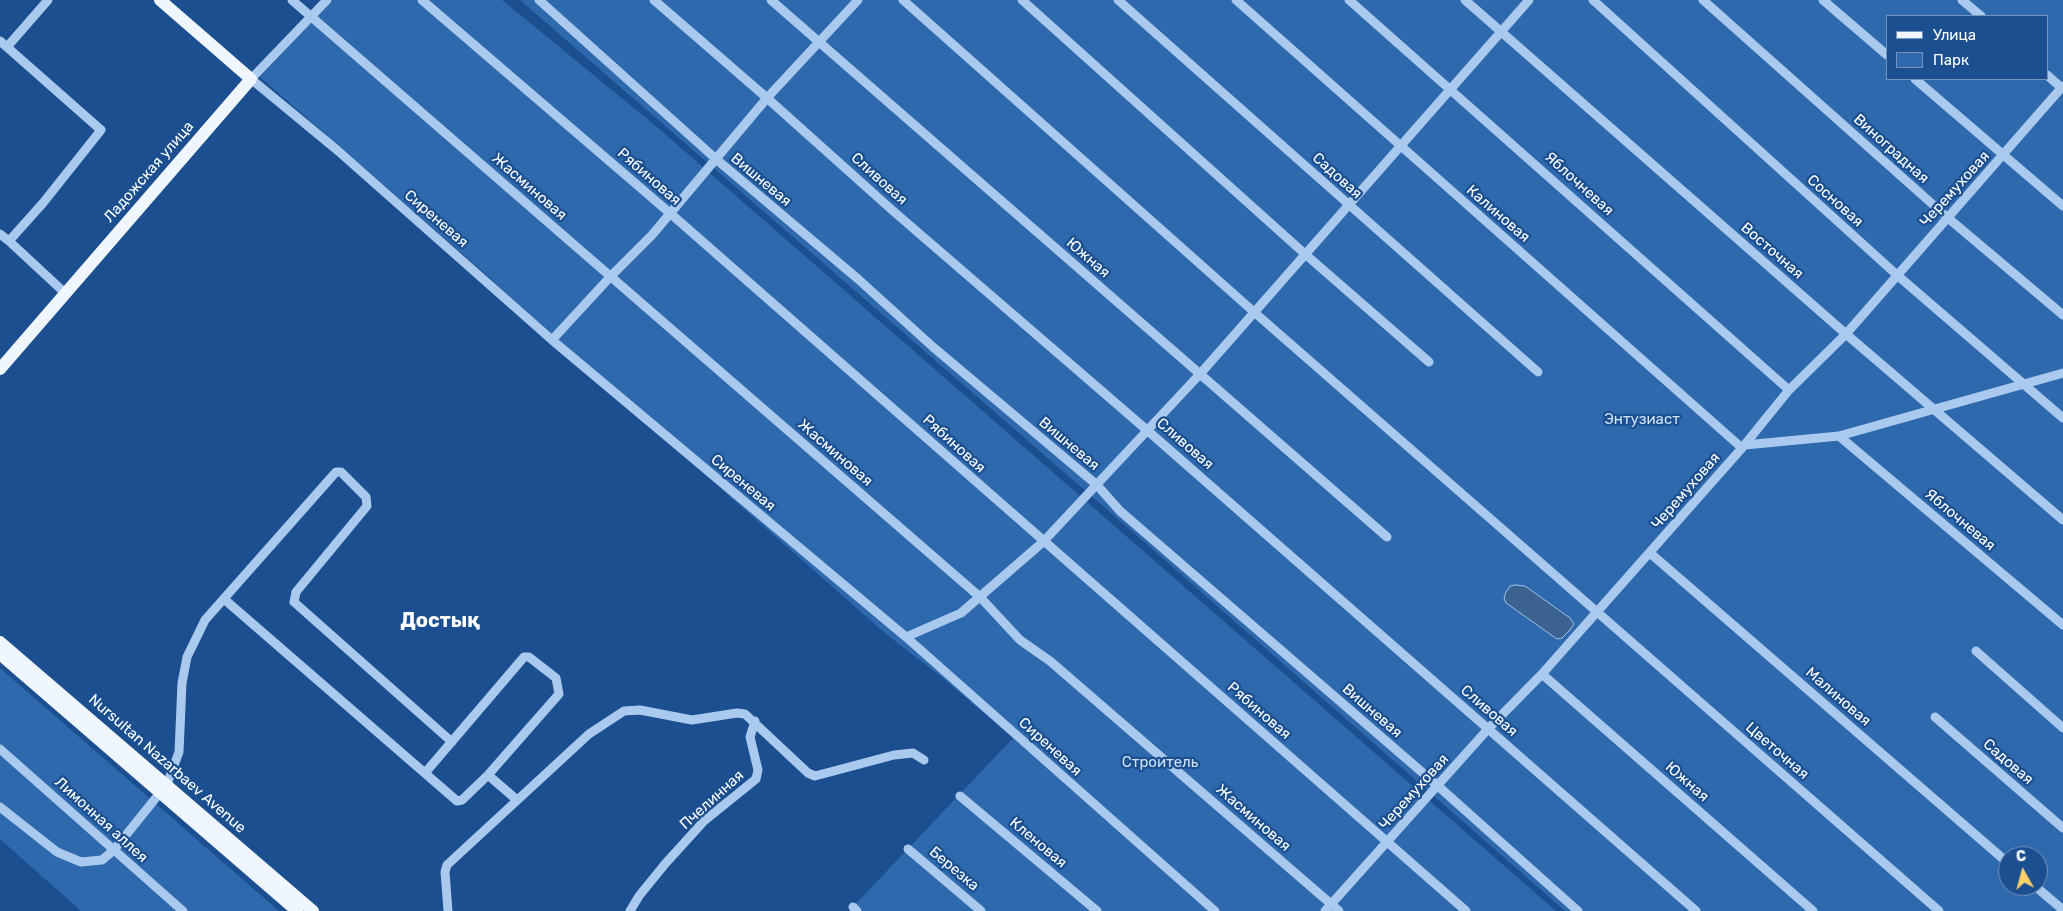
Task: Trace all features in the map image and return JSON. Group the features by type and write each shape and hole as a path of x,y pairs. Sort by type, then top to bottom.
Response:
{"main road":[{"path":"160,0 251,79"},
{"name":"Ладожская улица","path":"0,369 251,79"},
{"name":"Nursultan Nazarbaev Avenue","path":"0,642 297,911"},
{"name":"Nursultan Nazarbaev Avenue","path":"0,654 313,911"}],"street":[{"path":"9,241 43,203 101,130 3,44 48,0"},
{"name":"Жасминовая","path":"292,0 980,597 1020,640 1050,661 1328,908 1339,911"},
{"name":"Ладожская улица","path":"251,79 327,0"},
{"name":"Рябиновая","path":"422,0 671,214 1466,911"},
{"name":"Вишневая","path":"539,0 716,159 1096,485 1120,511 1438,786 1578,911"},
{"name":"Сливовая","path":"654,0 1696,911"},
{"name":"Южная","path":"772,0 1387,537"},
{"path":"552,340 671,214 767,98 858,0"},
{"name":"Цветочная","path":"903,0 1254,312 1939,911"},
{"path":"1022,0 1429,362"},
{"name":"Садовая","path":"1118,0 1538,372"},
{"name":"Калиновая","path":"1236,0 1401,147 1744,446"},
{"name":"Яблочневая","path":"1349,0 1789,390"},
{"name":"Восточная","path":"1465,0 1846,334 2063,520"},
{"path":"906,637 960,613 1043,542 1200,374 1348,204 1401,147 1449,88 1502,32 1529,0"},
{"name":"Сосновая","path":"1593,0 1897,275 2063,418"},
{"name":"Виноградная","path":"1704,0 1948,218 2063,315"},
{"path":"1823,0 1886,54"},
{"path":"1962,0 1980,15"},
{"path":"2048,76 2063,88"},
{"name":"Сиреневая","path":"251,79 337,150 552,340 906,637 1215,911"},
{"path":"1915,80 2063,206"},
{"name":"Черемуховая","path":"1328,908 1488,729 1542,674 1744,446 1789,390 1846,334 2063,88"},
{"path":"0,234 65,293"},
{"path":"1744,446 1840,436 2063,373"},
{"name":"Яблочневая","path":"1840,436 2063,625"},
{"path":"0,807 58,852 81,862 102,860 114,850 163,789 180,752 182,683 187,657 205,620 336,472 341,472 366,497 367,506 296,592 294,602 452,742"},
{"name":"Малиновая","path":"1650,553 1998,854"},
{"path":"224,599 457,801 460,801 488,775 558,694 556,678 529,657 524,657 425,773"},
{"path":"1976,650 2063,728"},
{"name":"Южная","path":"1542,674 1813,911"},
{"path":"448,911 445,872 447,866 589,734 624,711 640,710 692,720 737,713 745,714 808,773 815,776 894,755 913,753 924,760"},
{"name":"Садовая","path":"1935,717 2063,828"},
{"name":"Пчелинная","path":"630,911 639,896 665,864 704,821 756,779 758,770 750,737 755,722"},
{"name":"Лимонная аллея","path":"0,749 183,911"},
{"path":"488,775 517,800"},
{"name":"Кленовая","path":"960,796 1097,911"},
{"name":"Березка","path":"908,850 982,911"},
{"path":"2047,896 2063,910"}],"green space":[{"name":"Строитель","path":"332,0 502,0 657,127 1556,911 849,911 1013,738 939,675 886,634 552,340 489,277 260,77"},
{"name":"Энтузиаст","path":"520,0 2063,0 2063,911 1565,911 1118,519"},
{"path":"0,668 279,911 81,911 0,839"}],"shaded area":[{"path":"1510,586 1525,586 1570,618 1574,624 1569,631 1562,638 1557,639 1506,603 1504,598 1506,592"}],"district":[{"name":"Достық","path":"440,621"}]}
